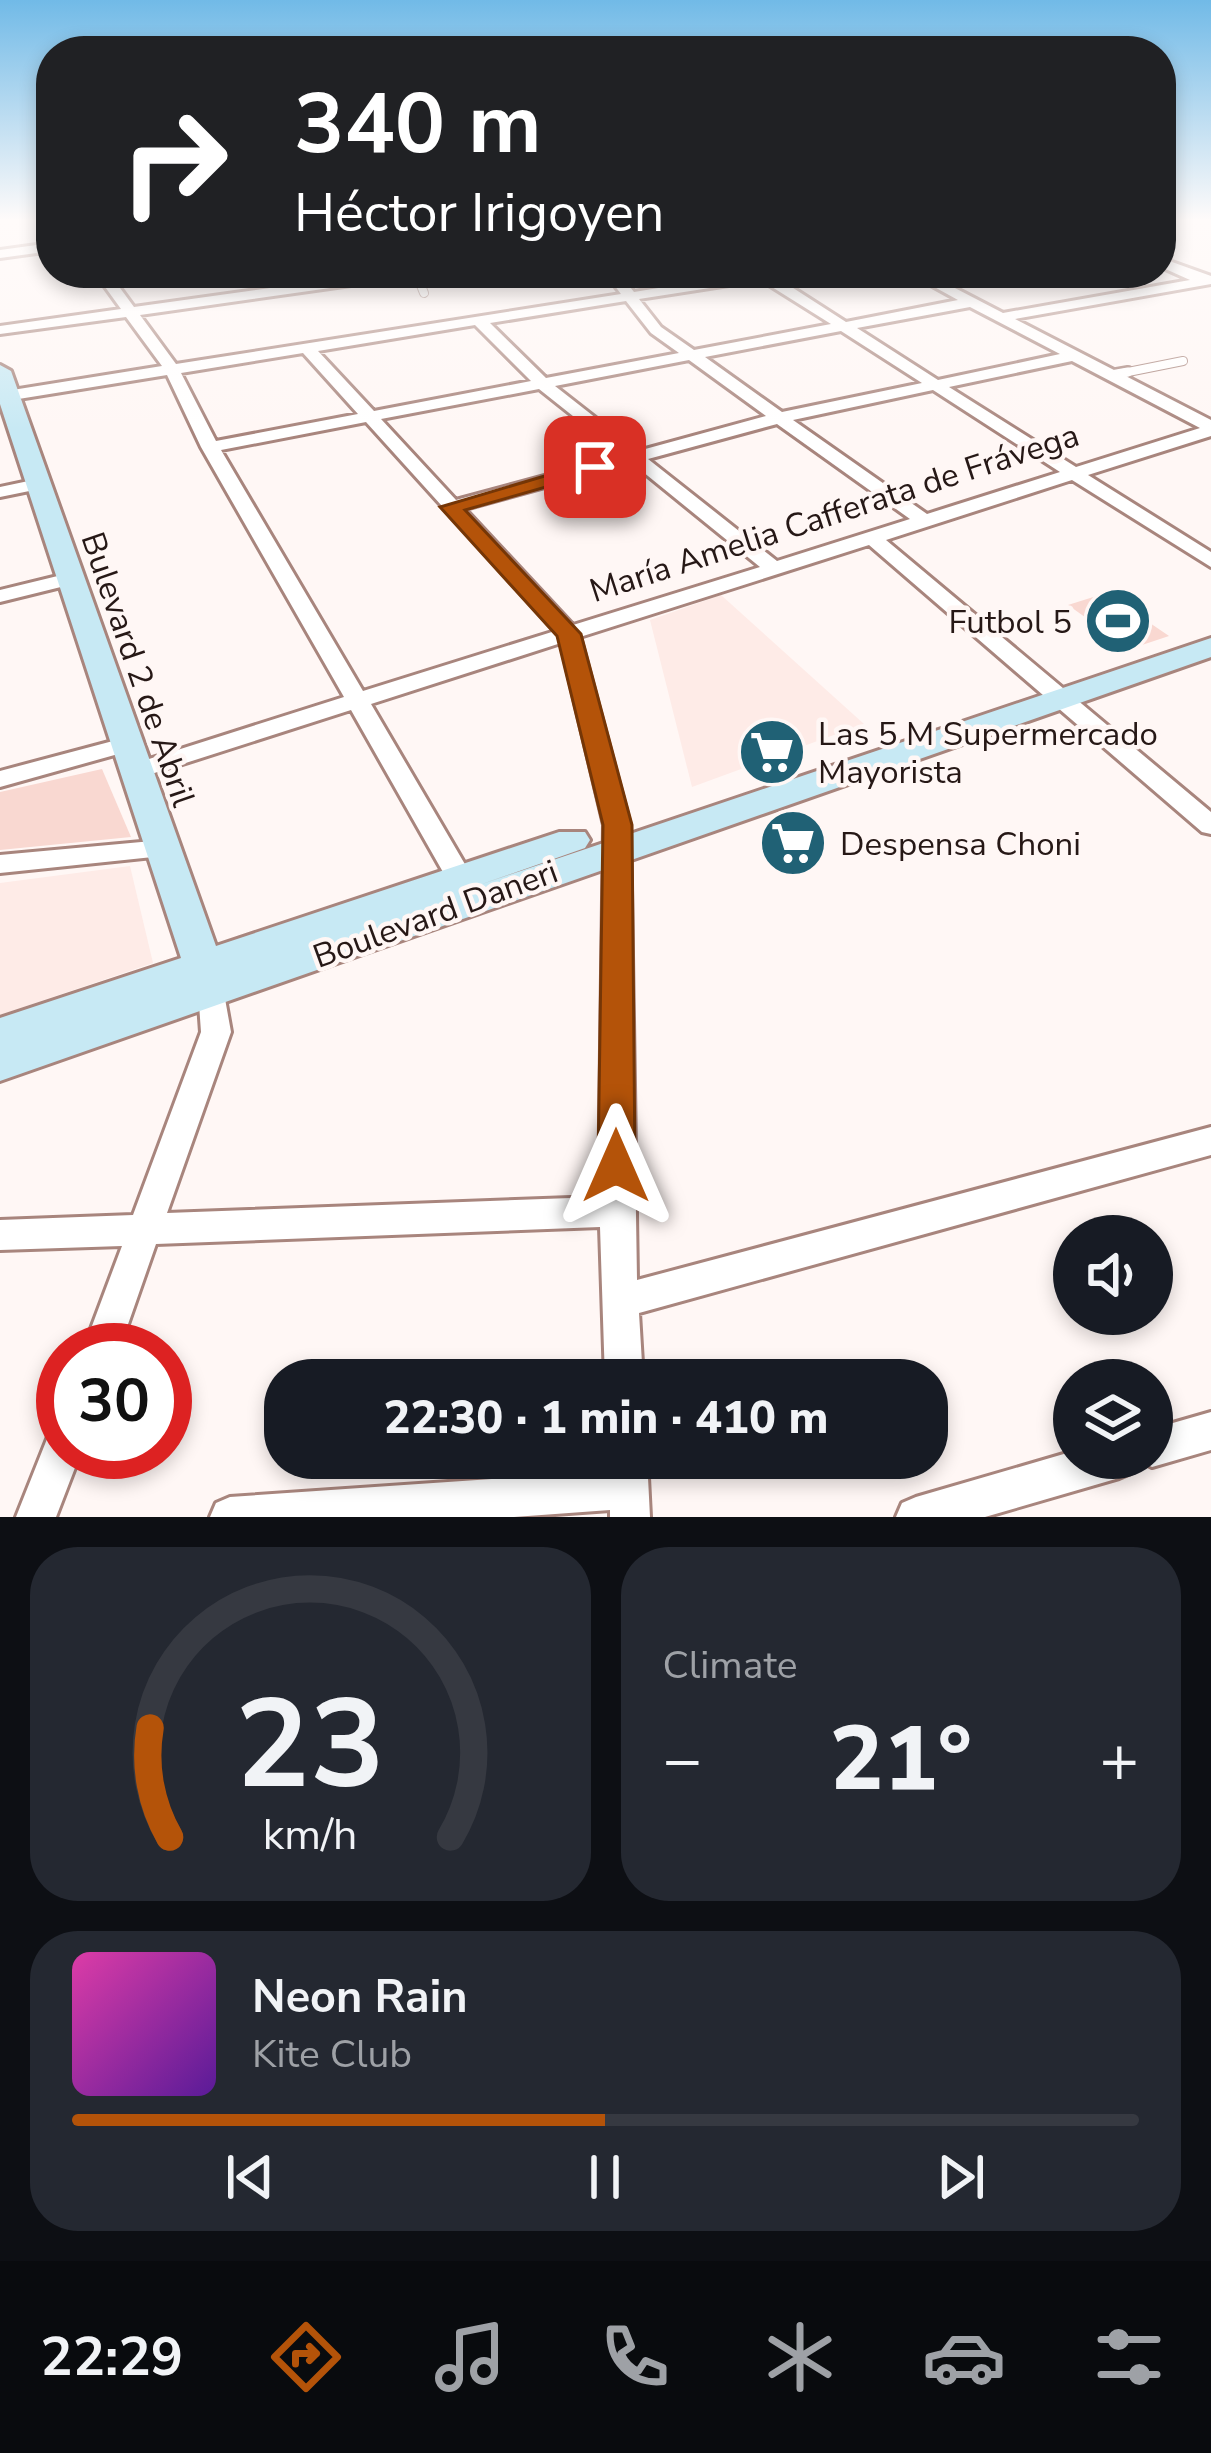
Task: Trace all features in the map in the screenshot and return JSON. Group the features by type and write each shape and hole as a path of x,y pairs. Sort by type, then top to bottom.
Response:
{"main road":[{"name":"Bulevard 2 de Abril","path":"2,388 208,978"},
{"name":"Boulevard Daneri","path":"6,1047 1210,634"}],"street":[{"path":"115,291 171,368 210,447 466,888"},
{"path":"0,330 236,291"},
{"path":"623,291 644,319 690,356 924,521"},
{"path":"2,388 171,368 654,291"},
{"path":"790,291 1211,561"},
{"path":"950,291 1211,429"},
{"path":"1002,317 1153,291"},
{"path":"210,447 972,302"},
{"path":"477,319 543,384 774,568"},
{"path":"306,346 569,634 616,837 616,1211 623,1359"},
{"path":"451,507 779,418 1073,356"},
{"name":"María Amelia Cafferata de Frávega","path":"0,779 132,758 356,701 1211,429"},
{"path":"0,492 38,484"},
{"path":"872,538 1211,826"},
{"path":"0,596 70,579"},
{"path":"0,864 163,849"},
{"path":"112,1323 216,1032 208,978"},
{"path":"620,1300 1211,1141"},
{"path":"0,1235 616,1211"},
{"path":"1173,1442 1211,1431"},
{"path":"916,1517 1053,1477"},
{"path":"36,1517 51,1479"},
{"path":"230,1517 628,1488"}],"lane":[{"path":"1111,375 1183,362"}],"shaded area":[{"name":"Futbol 5","path":"1106,593 1169,636 1130,649 1068,605"},
{"path":"721,595 864,724 692,787 650,620"},
{"path":"102,769 131,837 0,850 0,792"},
{"path":"130,866 153,963 0,1015 0,883"}],"place":[{"name":"Futbol 5","path":"1118,621"},
{"name":"Las 5 M Supermercado Mayorista","path":"772,752"},
{"name":"Despensa Choni","path":"793,843"}],"route":[{"path":"595,467 451,507 569,634 617,825 616,1166"}]}
